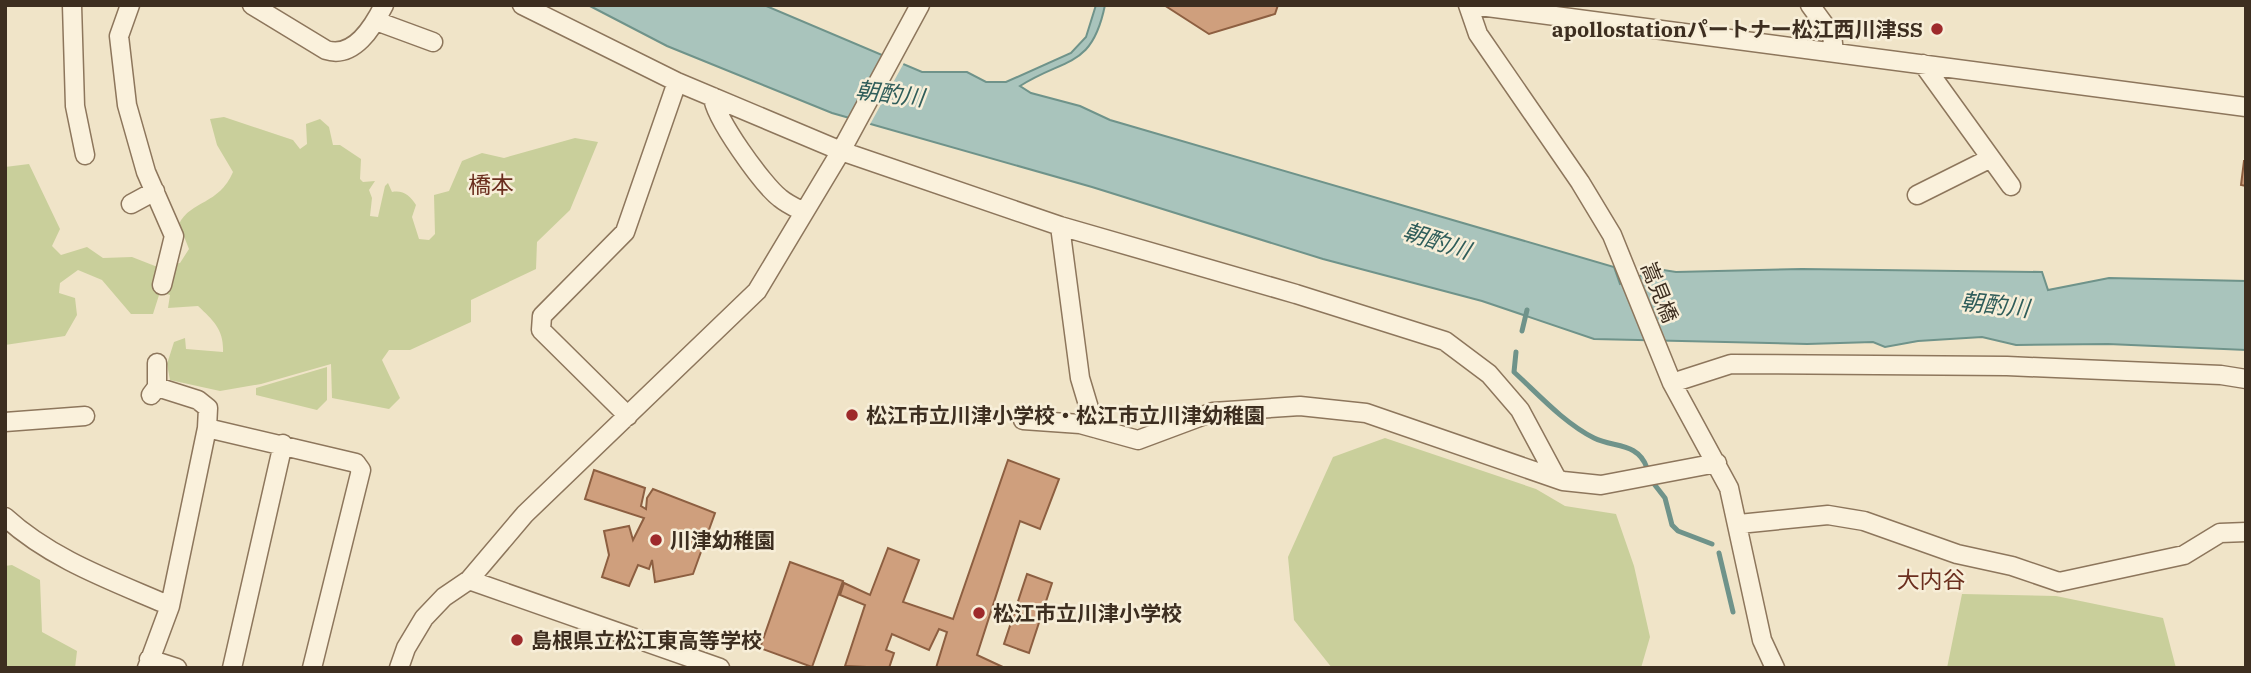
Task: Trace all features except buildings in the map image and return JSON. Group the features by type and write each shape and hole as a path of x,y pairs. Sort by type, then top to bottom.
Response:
{"street":[{"path":"72,5 75,106 85,155"},
{"path":"130,5 119,36 119,49 136,145 174,236 162,285"},
{"path":"252,5 332,52 348,49 362,39 380,13 433,42"},
{"path":"522,5 677,82 713,97 1060,226 1296,294 1445,341 1489,374 1520,410 1557,479"},
{"path":"399,668 406,648 424,618 444,597 469,580 525,514 757,291 844,146 920,5"},
{"path":"1470,5 2246,107"},
{"name":"嵩見橋","path":"1470,5 1478,34 1586,191 1612,235 1672,383 1690,421 1717,463 1739,524 1745,572 1762,640 1775,668"},
{"path":"1810,5 1832,35 1834,52"},
{"path":"1923,64 2011,186"},
{"path":"628,416 541,330 542,316 625,232 677,82"},
{"path":"713,97 718,116 767,185 780,198 804,212"},
{"path":"1917,195 1991,158"},
{"path":"131,204 158,197"},
{"path":"1060,226 1080,378 1096,428"},
{"path":"157,363 154,391 198,400 208,408 207,428 170,606 148,664 177,668"},
{"path":"1672,383 1731,364 2007,366 2221,375 2246,379"},
{"path":"1023,420 1096,428 1139,440 1213,412 1300,406 1366,413 1557,479 1601,485 1717,463"},
{"path":"5,422 85,416"},
{"path":"207,428 356,463 361,470 312,668"},
{"path":"232,668 283,444"},
{"path":"1739,524 1828,515 1864,521 1957,554 2012,566 2059,582 2184,555 2220,533 2246,532"},
{"path":"5,517 24,534 93,575 170,606"},
{"path":"469,580 720,668"}],"green space":[{"path":"224,117 293,140 300,149 307,144 306,124 320,119 329,127 333,145 340,145 361,159 360,179 363,182 375,181 369,190 372,198 370,216 378,217 388,183 392,192 403,193 414,202 416,205 412,217 419,239 429,240 435,234 434,195 449,191 462,161 482,153 504,158 575,138 598,142 570,210 537,242 536,269 471,300 471,322 410,350 389,350 382,360 400,398 389,409 332,398 331,364 261,384 220,391 170,380 167,364 174,342 185,338 186,349 223,352 222,338 213,321 198,306 168,308 170,295 160,292 153,314 131,314 102,280 78,270 60,283 59,293 75,298 77,315 65,336 5,345 5,167 29,164 60,229 52,246 61,255 87,247 103,258 132,257 155,266 180,263 189,249 179,224 191,210 220,191 233,172 217,145 210,119"},
{"path":"327,367 327,400 317,410 256,395 256,388"},
{"path":"1385,438 1536,489 1565,506 1616,514 1634,566 1650,637 1641,668 1332,668 1294,620 1288,557 1333,457"},
{"path":"12,565 40,580 42,632 77,651 75,668 5,668 5,566"},
{"path":"1962,594 2056,596 2163,618 2176,668 1947,668"}],"water":[{"name":"朝酌川","path":"588,5 764,5 922,72 967,72 986,82 1006,82 1071,53 1086,37 1096,5 1105,5 1093,41 1084,51 1074,59 1020,86 1031,93 1080,106 1110,120 1614,267 1620,284 1657,269 1676,272 1802,269 2042,272 2048,290 2109,278 2246,281 2246,350 2108,344 2016,345 1982,337 1918,341 1885,347 1873,342 1807,344 1594,339 1482,301 1323,259 1092,187 832,113 667,46"}],"pier":[{"path":"885,55 905,61 868,128 848,121"}],"waterway":[{"path":"1522,331 1527,310"},
{"path":"1516,352 1514,372 1552,408 1594,438 1632,450 1647,468"},
{"path":"1651,480 1665,498 1672,525 1678,531 1712,544"},
{"path":"1719,553 1733,612"}],"place":[{"name":"apollostationパートナー松江西川津SS","path":"1937,29"},
{"name":"松江市立川津小学校・松江市立川津幼稚園","path":"852,415"},
{"name":"川津幼稚園","path":"656,540"},
{"name":"松江市立川津小学校","path":"979,613"},
{"name":"島根県立松江東高等学校","path":"517,640"}],"district":[{"name":"橋本","path":"491,184"},
{"name":"大内谷","path":"1931,579"}]}
